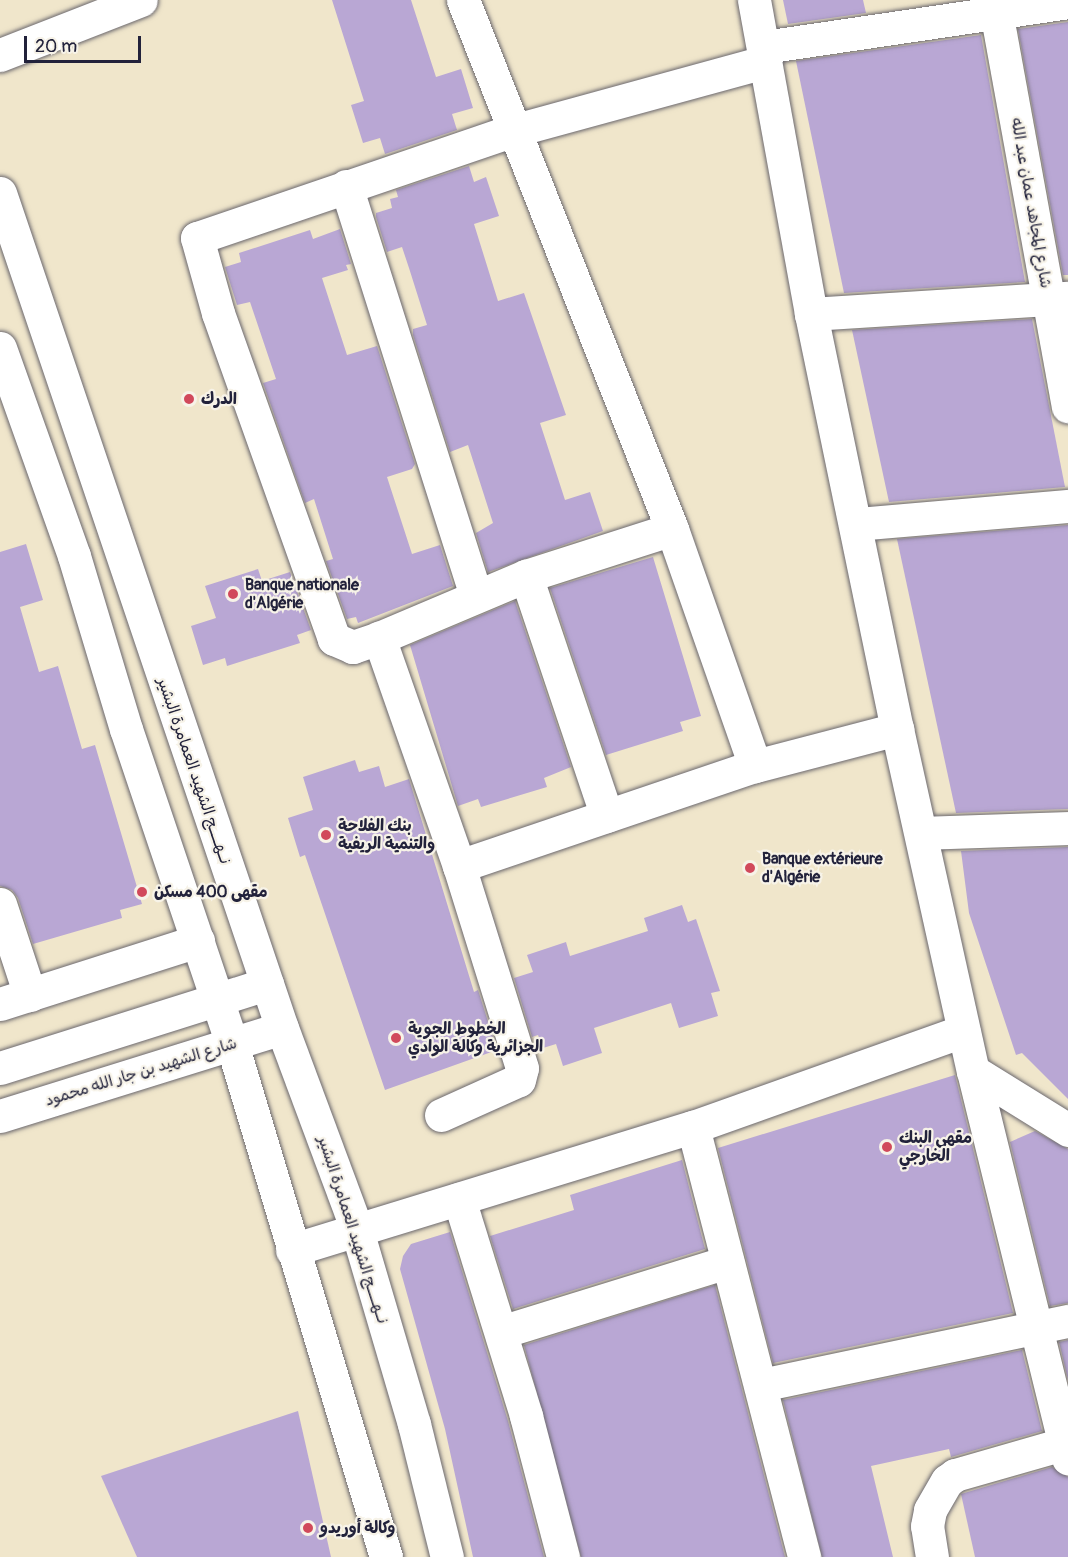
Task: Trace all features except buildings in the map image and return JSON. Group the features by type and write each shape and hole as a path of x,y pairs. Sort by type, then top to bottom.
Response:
{"street":[{"path":"463,0 512,131 672,530 755,766"},
{"path":"754,0 811,314 857,524 897,729 972,1071 1066,1452 955,1475 947,1481 930,1510 927,1526 932,1557"},
{"path":"0,55 132,1"},
{"path":"672,530 526,576 353,647 334,639 218,313 197,238 512,131 764,55 995,5 1068,2"},
{"name":"شارع المجاهد عمان عبد الله","path":"995,5 1058,299 1068,406"},
{"path":"346,186 476,596"},
{"name":"نــهـــــج الشهيد العمامرة البشير","path":"0,193 282,1028 356,1227 414,1424 447,1557"},
{"path":"811,314 1058,299"},
{"path":"0,348 74,556 126,729 218,1000 386,1557"},
{"path":"857,524 1068,506"},
{"path":"526,576 607,816"},
{"path":"379,638 459,866 522,1075 441,1116"},
{"path":"459,866 755,766 897,729"},
{"path":"921,833 1068,828"},
{"path":"0,904 15,999 198,940"},
{"path":"0,1068 267,984"},
{"name":"شارع الشهيد بن جار الله محمود","path":"0,1116 282,1028"},
{"path":"292,1250 356,1227 459,1199 693,1126 963,1031"},
{"path":"972,1071 1067,1128"},
{"path":"693,1126 726,1262 761,1385 804,1557"},
{"path":"459,1199 501,1332 563,1557"},
{"path":"501,1332 726,1262"},
{"path":"761,1385 1068,1322"}],"place":[{"name":"الدرك","path":"189,399"},
{"name":"Banque nationale d'Algérie","path":"233,594"},
{"name":"بنك الفلاحة والتنمية الريفية","path":"326,835"},
{"name":"Banque extérieure d'Algérie","path":"750,868"},
{"name":"مقهى 400 مسكن","path":"142,892"},
{"name":"الخطوط الجوية الجزائرية وكالة الوادي","path":"396,1038"},
{"name":"مقهى البنك الخارجي","path":"887,1147"},
{"name":"وكالة أوريدو","path":"308,1528"}]}
